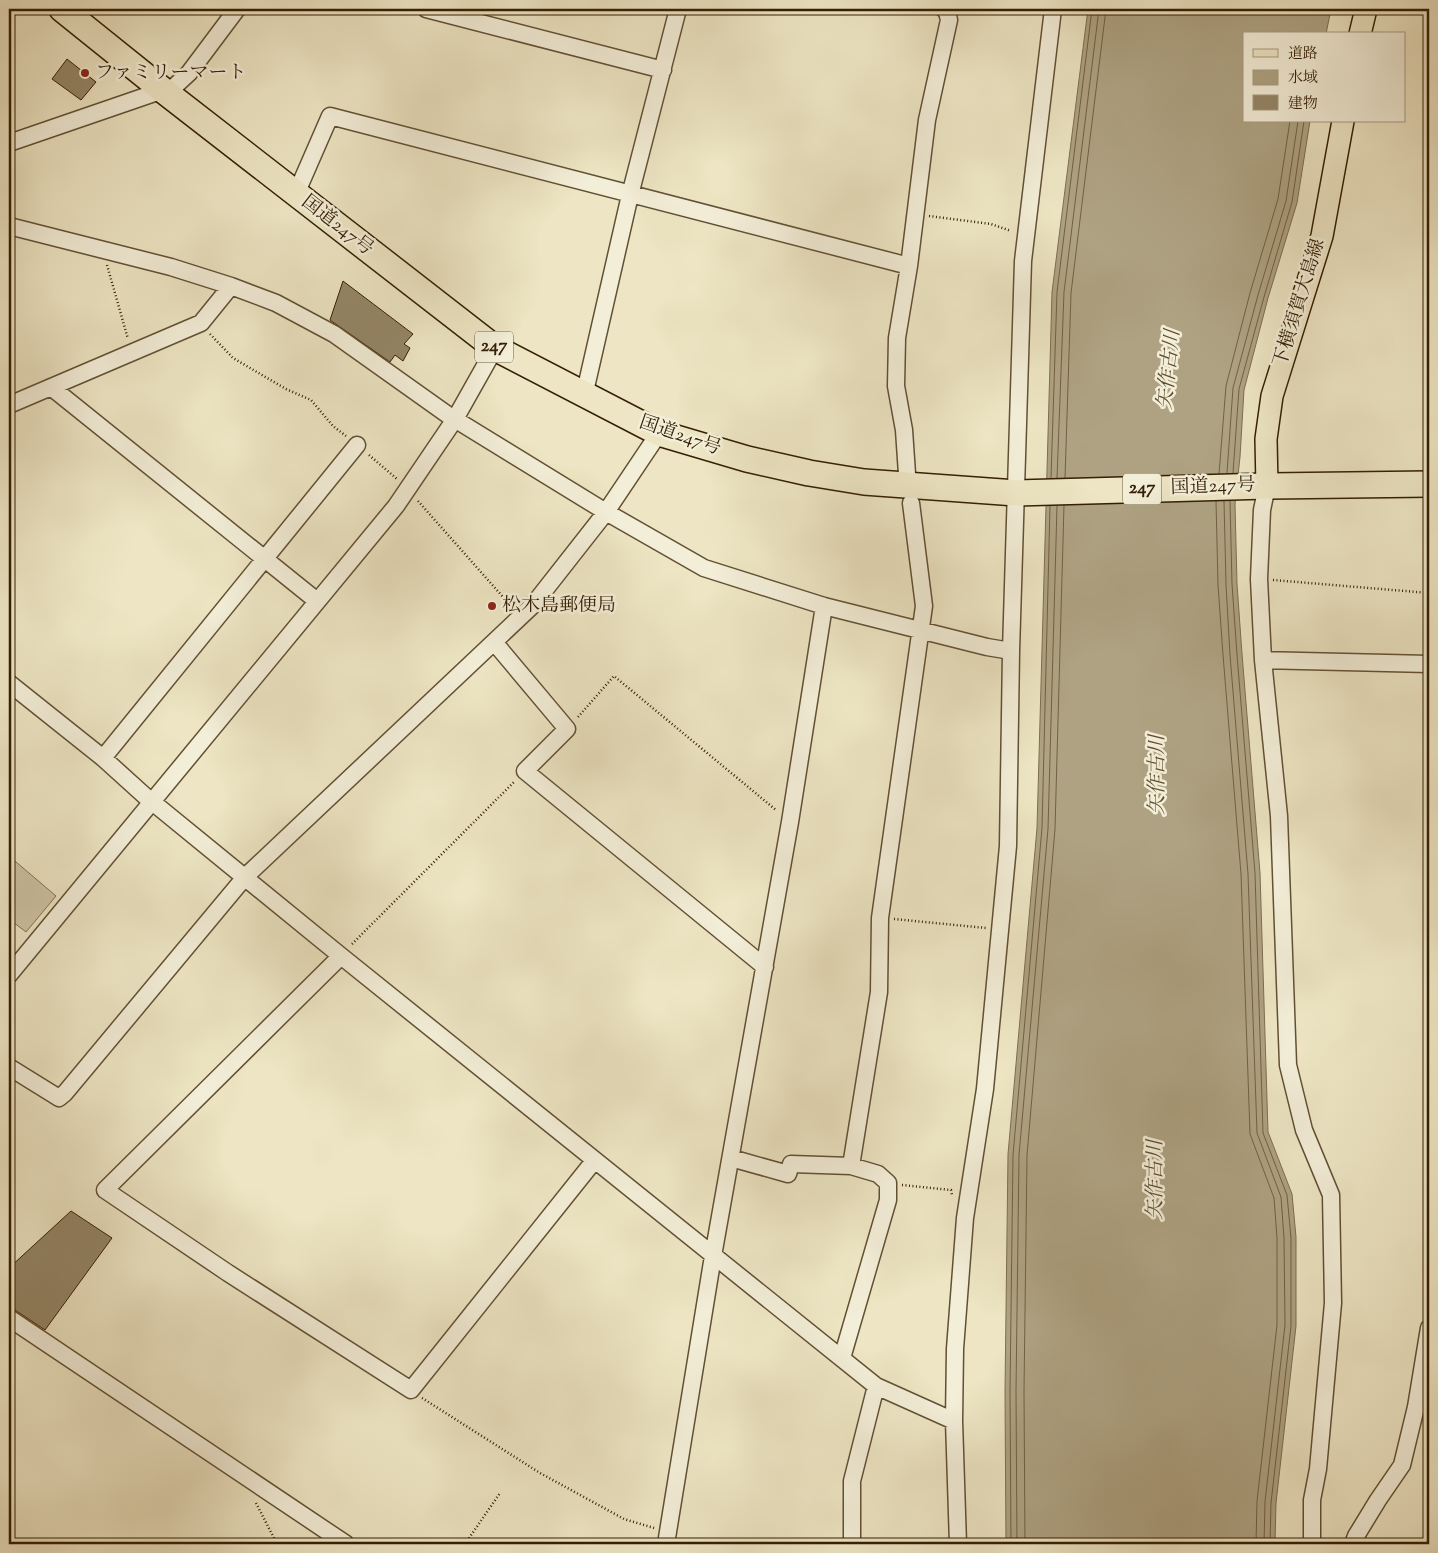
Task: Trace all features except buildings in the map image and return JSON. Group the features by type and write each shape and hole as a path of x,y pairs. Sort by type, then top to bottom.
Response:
{"highway":[{"name":"国道247号","path":"62,9 164,91 495,348 584,396 659,433 747,458 810,473 864,482 1016,493 1267,486 1429,484"}],"main road":[{"path":"1360,32 1366,9"},
{"name":"下横須賀大島線","path":"1267,486 1266,439 1272,396 1322,236 1343,122"}],"street":[{"path":"9,143 175,86 189,74 238,9"},
{"path":"426,9 663,70"},
{"path":"584,396 630,194 678,9"},
{"path":"907,474 904,430 896,386 897,338 909,266 927,120 949,20 944,9"},
{"path":"958,1544 954,1421 955,1348 965,1218 985,1089 1008,846 1011,651 1023,261 1053,9"},
{"path":"296,194 330,116 909,266"},
{"path":"9,226 171,267 276,303 334,334 455,419 606,512 704,568 824,606 987,647 1011,651"},
{"path":"9,405 200,324 231,286"},
{"path":"9,975 407,491 455,419 495,348"},
{"path":"51,387 318,601"},
{"path":"9,1067 59,1098 65,1093 245,877 533,606 606,512 659,433"},
{"path":"103,758 358,445"},
{"path":"1267,486 1262,510 1259,579 1264,660 1280,834 1288,1065 1304,1130 1331,1195 1333,1303 1318,1469 1312,1500 1312,1544"},
{"path":"851,1166 879,992 880,918 924,606 911,502"},
{"path":"667,1539 713,1256 790,822 824,606"},
{"path":"494,642 567,729 525,771 765,967"},
{"path":"1264,660 1429,664"},
{"path":"9,683 103,758 152,802 341,956 876,1386 954,1421"},
{"path":"341,956 105,1190 228,1273 411,1390 594,1161"},
{"path":"731,1158 788,1174 791,1164 851,1166 878,1174 888,1183 888,1200 842,1358"},
{"path":"9,1318 346,1544"},
{"path":"1353,1544 1378,1500 1402,1465 1422,1407 1429,1328"},
{"path":"852,1544 852,1481 876,1386"}],"path":[{"path":"916,214 991,224 1011,230 1023,261"},
{"path":"102,250 132,353"},
{"path":"200,324 233,358 311,400 333,426 358,445 416,498 521,617"},
{"path":"1259,579 1429,593"},
{"path":"567,729 614,676 790,822"},
{"path":"341,956 525,771"},
{"path":"880,918 985,928"},
{"path":"888,1183 951,1190 953,1198"},
{"path":"411,1390 540,1473 624,1519 667,1539"},
{"path":"465,1544 500,1493"},
{"path":"254,1500 277,1544"}],"shaded area":[{"path":"9,856 56,896 26,932 9,919"}],"water":[{"name":"矢作古川","path":"1088,9 1331,9 1326,32 1243,32 1243,122 1310,122 1297,203 1268,298 1244,390 1235,504 1237,584 1260,873 1268,1132 1292,1194 1296,1237 1296,1326 1276,1503 1275,1544 1006,1544 1005,1391 1008,1154 1037,828 1052,292"}],"place":[{"name":"ファミリーマート","path":"85,73"},
{"name":"松木島郵便局","path":"492,606"}]}
